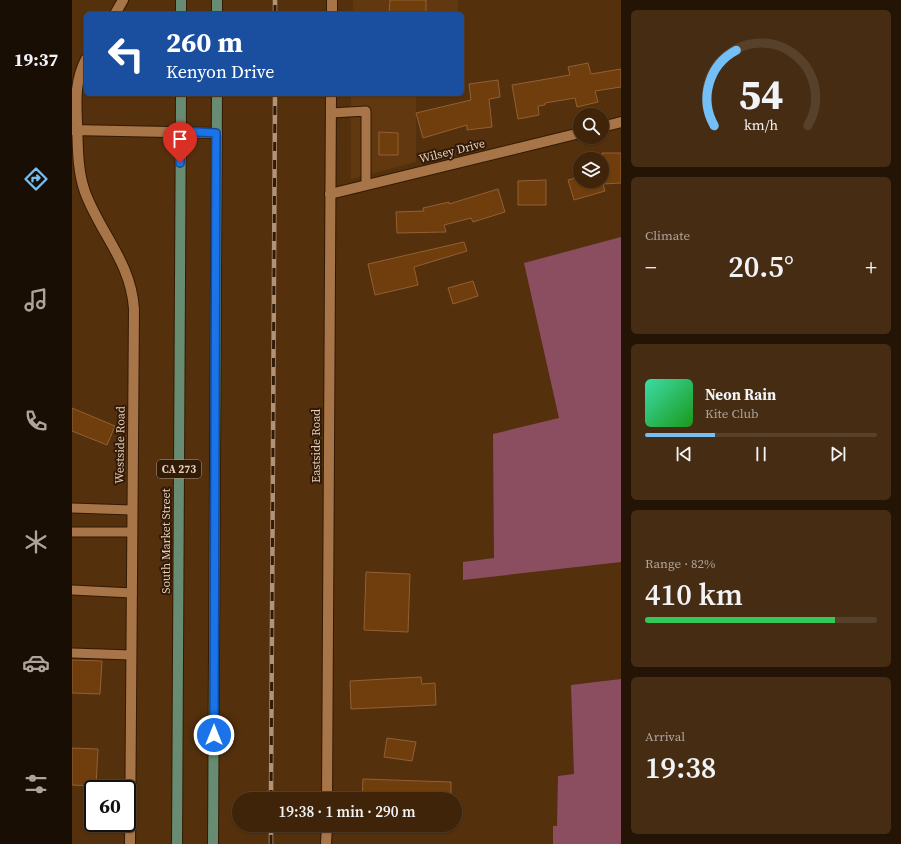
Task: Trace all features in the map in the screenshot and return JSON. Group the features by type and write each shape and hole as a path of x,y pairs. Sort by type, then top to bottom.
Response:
{"main road":[{"path":"181,0 181,12"},
{"path":"217,0 217,12"},
{"name":"South Market Street","path":"177,844 181,96"},
{"name":"CA 273","path":"213,844 217,96"}],"street":[{"path":"117,12 123,0"},
{"path":"332,0 332,12"},
{"name":"Westside Road","path":"84,65 77,86 75,130 83,185 87,198 125,268 132,292 134,314 130,844"},
{"name":"Eastside Road","path":"327,792 331,96"},
{"path":"609,125 621,122"},
{"path":"75,130 180,131 216,133"},
{"name":"Wilsey Drive","path":"330,194 573,134"},
{"path":"326,844 327,832"}],"lane":[{"path":"331,113 366,111 366,185"},
{"path":"72,508 132,510"},
{"path":"72,532 132,532"},
{"path":"72,590 132,593"},
{"path":"72,653 131,655"}],"shaded area":[{"path":"353,0 458,0 458,12 353,12"},
{"path":"351,96 416,96 416,162 351,179"},
{"path":"621,237 621,562 463,580 463,562 494,558 493,434 559,418 524,263"},
{"path":"621,679 621,844 553,844 553,826 557,826 558,776 574,774 571,685"}],"building":[{"path":"390,0 426,0 426,12 389,12"},
{"path":"588,63 591,74 621,69 621,87 595,91 598,102 577,107 575,98 545,103 545,105 538,106 539,115 518,119 512,85 570,75 568,67"},
{"path":"498,80 500,97 489,99 492,127 467,130 467,125 423,138 416,113 471,100 469,84"},
{"path":"379,132 398,133 398,155 379,155"},
{"path":"609,153 621,153 621,183 609,184"},
{"path":"573,179 573,188 604,188 605,191 574,200 568,180"},
{"path":"546,180 546,205 518,205 518,181"},
{"path":"498,189 505,212 473,222 471,218 444,225 446,232 397,233 396,212 424,211 423,208 449,202 449,204"},
{"path":"464,242 467,251 414,267 418,285 375,295 368,264"},
{"path":"473,281 478,296 453,304 448,288"},
{"path":"72,408 115,426 107,445 72,431"},
{"path":"366,572 410,574 408,632 364,630"},
{"path":"72,660 102,661 100,694 72,693"},
{"path":"421,677 422,684 435,683 436,705 351,709 350,681"},
{"path":"387,738 416,742 412,761 384,757"},
{"path":"72,748 98,749 96,780 84,780 84,786 72,785"},
{"path":"363,779 451,782 451,792 362,792"}],"railway":[{"path":"275,0 275,12"},
{"path":"271,792 275,96"},
{"path":"271,832 271,844"}],"route":[{"path":"180,163 180,131 216,133 214,735"}]}
